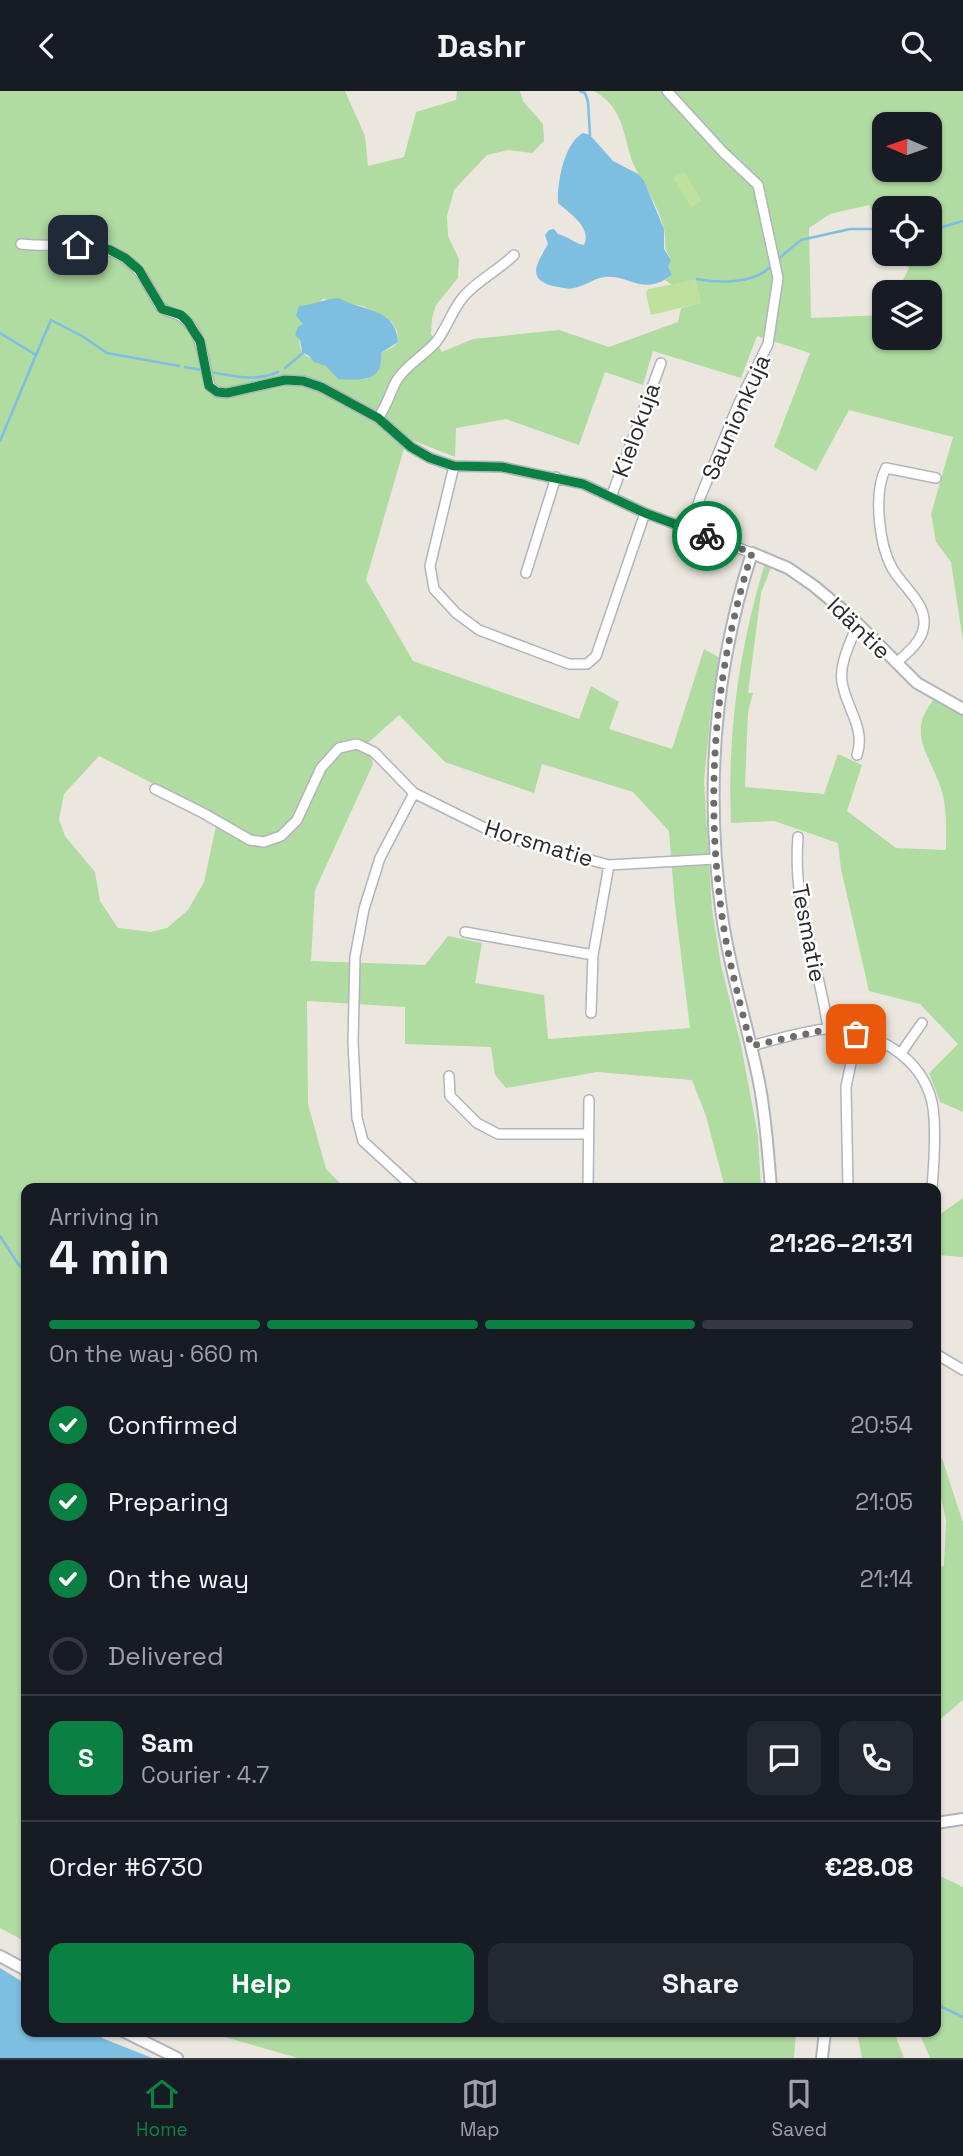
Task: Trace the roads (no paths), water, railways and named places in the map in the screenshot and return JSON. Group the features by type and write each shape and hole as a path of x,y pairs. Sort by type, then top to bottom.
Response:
{"street":[{"name":"Saunionkuja","path":"667,91 723,152 758,185 778,278 768,344 738,405 690,529"},
{"path":"21,244 43,247 94,245 125,258 139,270 162,309 181,315 188,322 200,341 209,386 217,392 227,393 285,380 303,381 321,387 378,418 411,447 430,458 454,466 502,467 583,484 645,513 752,553 737,608 719,696 714,752 715,859 726,941 751,1046 766,1125 771,1183"},
{"path":"378,418 385,409 398,376 433,345 443,332 451,313 466,294 501,269 514,255"},
{"name":"Kielokuja","path":"611,497 661,363"},
{"path":"454,466 430,566 434,589 456,613 479,630 569,664 587,664 596,656 645,513"},
{"path":"896,663 914,646 923,629 923,610 892,569 883,545 880,479 886,468 936,478"},
{"path":"526,573 556,477"},
{"name":"Idäntie","path":"752,553 788,568 850,615 916,683 963,709"},
{"path":"857,755 860,736 842,683 842,672 858,625"},
{"name":"Horsmatie","path":"155,789 250,840 264,842 281,836 297,820 321,768 339,748 357,744 384,760 414,793 501,836 609,865 715,859"},
{"path":"409,1183 363,1141 357,1118 353,1042 355,957 364,909 380,858 414,793"},
{"name":"Tesmatie","path":"799,837 797,881 801,914 828,1029"},
{"path":"591,1013 593,954 609,865"},
{"path":"465,932 593,954"},
{"path":"901,1053 922,1023"},
{"path":"751,1046 828,1029 879,1040 901,1053 921,1077 932,1104 932,1183"},
{"path":"848,1183 846,1087 856,1034"},
{"path":"449,1076 450,1096 477,1123 498,1134 588,1134"},
{"path":"588,1183 589,1100"},
{"path":"941,1357 963,1370"},
{"path":"941,1822 963,1819"},
{"path":"0,1956 21,1967"},
{"path":"135,2037 177,2058"},
{"path":"822,2058 824,2037"}],"water":[{"path":"583,133 590,135 613,161 638,174 644,181 664,229 664,249 671,260 668,266 672,275 644,285 605,277 569,289 544,283 539,279 536,269 548,244 545,235 549,230 554,229 558,234 584,245 586,238 582,227 574,216 558,203 560,175 566,154 576,138"},
{"path":"339,298 385,316 396,331 398,342 381,353 378,370 369,378 338,379 326,366 314,362 302,352 300,340 295,335 298,327 303,324 296,316 299,306"},
{"path":"0,1968 21,1981 21,2037 101,2037 152,2058 0,2058"}],"waterway":[{"path":"580,91 585,93 588,102 590,135"},
{"path":"942,227 963,221"},
{"path":"778,259 801,240 850,229 872,229"},
{"path":"697,279 744,280 769,268"},
{"path":"0,333 36,355 51,320 107,353 179,366"},
{"path":"285,368 303,353"},
{"path":"0,441 36,355"},
{"path":"185,367 202,370"},
{"path":"210,372 253,377 278,372"},
{"path":"0,1236 21,1267"},
{"path":"941,2006 963,2017"}]}
